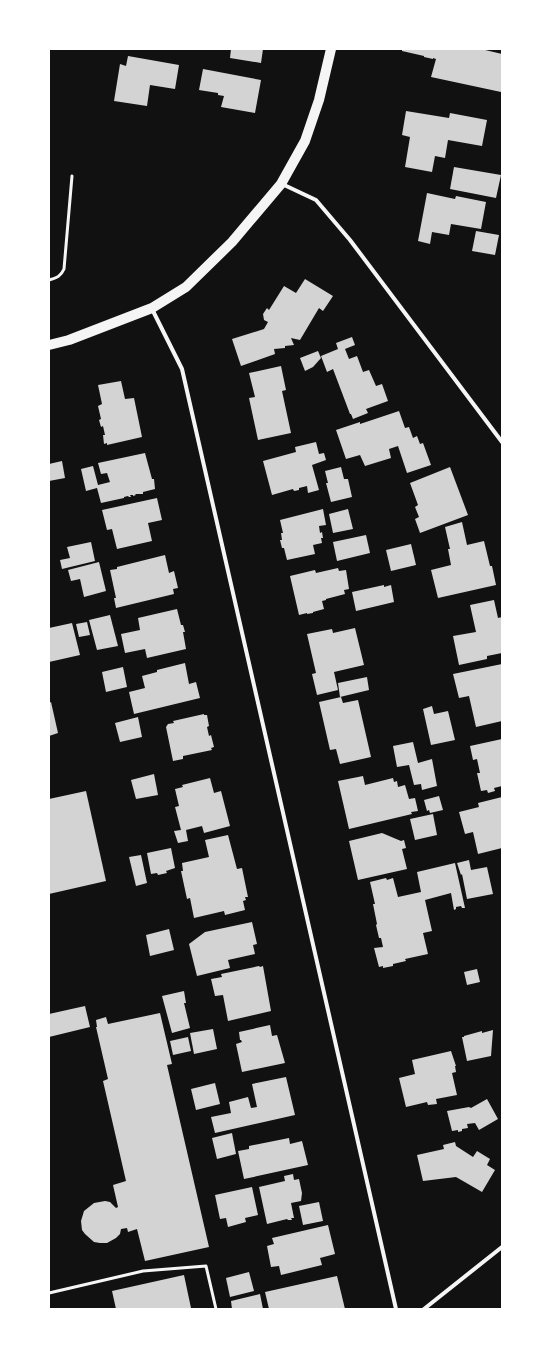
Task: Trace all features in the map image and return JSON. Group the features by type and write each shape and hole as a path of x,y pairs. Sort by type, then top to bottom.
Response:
{"main road":[{"path":"49,345 69,340 152,308 186,287 232,242 281,184 305,141 319,100 331,49"}],"street":[{"path":"281,184 316,200 350,240 502,442"},
{"path":"152,308 182,369 396,1309"},
{"path":"424,1309 502,1247"}],"lane":[{"path":"49,280 62,275 64,268 72,176"},
{"path":"49,1293 143,1271 206,1266 216,1309"}],"building":[{"path":"231,49 263,49 261,63 230,58"},
{"path":"402,49 481,49 502,54 501,92 431,77 436,59 402,51"},
{"path":"128,56 179,65 175,89 150,85 147,106 114,101 120,64 126,66"},
{"path":"203,69 261,80 255,113 221,107 224,96 218,95 218,93 199,90"},
{"path":"406,111 449,118 450,113 487,120 482,146 448,140 445,158 435,156 432,172 405,167 410,137 402,135"},
{"path":"454,167 501,175 496,198 450,189"},
{"path":"427,193 455,199 456,196 486,202 481,229 451,224 449,235 432,232 430,244 418,241"},
{"path":"476,231 499,235 495,255 472,251"},
{"path":"305,279 333,296 323,311 319,308 300,340 291,338 294,345 274,349 275,354 241,366 232,339 264,329 268,322 264,320 263,314 267,308 269,310 284,286 296,293"},
{"path":"352,337 355,345 345,349 349,359 357,356 363,372 369,370 376,386 382,384 388,401 366,409 368,413 353,419 333,369 327,372 321,356 338,349 336,343"},
{"path":"318,351 321,358 313,367 305,371 300,358"},
{"path":"281,366 286,390 282,391 291,433 258,440 249,398 255,397 249,373"},
{"path":"121,381 125,399 134,398 142,437 107,445 107,443 104,444 103,435 105,435 103,426 101,427 99,420 101,419 98,406 102,404 98,385"},
{"path":"399,411 405,428 409,427 413,438 417,436 420,444 423,443 431,465 407,473 398,446 389,449 391,458 365,466 360,455 346,459 336,430"},
{"path":"316,442 319,454 324,453 326,460 312,465 319,490 308,493 307,486 299,488 299,490 294,491 293,489 272,495 263,461 296,452 295,447"},
{"path":"145,453 152,479 154,479 155,489 143,492 143,494 135,494 136,495 133,496 130,495 131,497 128,496 101,503 97,488 86,491 81,469 93,466 98,485 110,482 107,473 101,474 98,463"},
{"path":"62,461 65,478 49,481 49,464"},
{"path":"341,467 344,479 348,479 352,497 331,502 326,483 328,483 325,471"},
{"path":"450,467 468,515 420,533 415,519 419,517 415,507 418,505 410,483"},
{"path":"157,498 162,520 148,523 152,541 117,549 112,529 107,530 102,510"},
{"path":"323,509 326,525 319,526 320,533 322,532 323,538 321,538 322,543 313,545 315,554 287,560 280,540 282,540 281,533 283,533 280,520"},
{"path":"348,509 353,529 333,533 329,514"},
{"path":"462,522 467,545 484,541 496,585 438,598 431,570 451,565 448,549 450,549 445,527"},
{"path":"366,535 370,553 337,561 333,542"},
{"path":"91,542 95,561 62,569 60,560 70,558 67,547"},
{"path":"411,544 416,565 391,571 386,550"},
{"path":"165,555 169,573 174,571 178,588 173,589 174,594 116,608 114,598 116,598 110,570"},
{"path":"99,562 106,591 84,597 80,579 71,581 68,570"},
{"path":"338,568 339,571 346,570 349,589 344,590 345,594 322,601 324,609 313,613 299,615 290,576 315,570 316,573"},
{"path":"384,585 384,587 391,585 394,602 356,611 352,592"},
{"path":"494,600 498,618 502,617 502,653 487,656 487,659 459,665 453,636 476,632 470,605"},
{"path":"177,609 181,625 183,625 185,632 183,632 186,649 147,658 145,649 125,653 121,634 140,630 138,618"},
{"path":"110,615 118,646 97,650 89,620"},
{"path":"87,622 90,635 79,637 76,624"},
{"path":"72,623 80,655 49,662 49,628"},
{"path":"355,628 364,665 334,672 338,690 317,695 312,674 316,673 307,634 332,629 333,633"},
{"path":"185,663 189,684 196,682 200,698 134,714 129,692 145,688 142,676 157,672 157,670"},
{"path":"502,664 502,721 476,727 469,696 459,698 453,674"},
{"path":"123,667 127,687 106,692 102,672"},
{"path":"367,677 369,690 340,697 338,683"},
{"path":"341,697 343,703 358,700 371,757 340,764 336,749 330,750 319,702"},
{"path":"51,702 58,733 49,736 49,703"},
{"path":"432,706 434,714 448,711 455,740 431,745 423,709"},
{"path":"204,714 207,715 209,726 207,727 214,747 211,748 212,750 183,756 183,759 173,761 166,727 168,724 174,723 173,721"},
{"path":"138,717 142,737 120,742 115,723"},
{"path":"502,739 502,786 494,788 495,791 488,793 487,790 481,791 477,773 480,773 477,759 473,760 470,746"},
{"path":"413,742 418,763 432,759 437,786 422,790 421,784 414,785 409,765 397,767 393,746"},
{"path":"154,774 158,795 136,799 131,780"},
{"path":"363,776 365,785 393,778 394,782 397,781 398,787 405,785 409,799 415,798 418,811 411,812 412,814 349,829 338,781"},
{"path":"210,778 214,793 221,791 230,826 204,833 202,826 186,830 188,841 178,843 174,831 181,830 175,807 179,806 175,789 183,787 182,785"},
{"path":"86,791 106,881 49,894 49,799"},
{"path":"439,796 443,810 430,813 429,810 427,811 424,800"},
{"path":"502,797 502,848 478,854 473,832 465,834 459,812 479,807 478,803"},
{"path":"433,814 437,835 415,840 410,819"},
{"path":"382,833 401,841 404,840 406,848 402,849 407,869 358,880 349,841"},
{"path":"228,835 237,869 242,868 248,897 245,897 246,900 243,901 245,910 225,915 224,911 194,918 190,898 187,899 181,871 183,871 182,863 209,857 205,840"},
{"path":"171,848 175,868 166,871 167,873 158,875 157,873 151,874 147,853"},
{"path":"141,855 147,883 136,886 129,857"},
{"path":"469,860 471,870 487,867 493,894 467,899 462,874 461,875 457,863"},
{"path":"455,863 465,908 462,908 461,906 456,907 454,910 451,893 425,900 432,931 423,933 428,954 405,959 406,961 393,964 393,966 383,968 383,966 379,967 374,948 383,947 376,925 373,904 375,904 370,882 393,878 398,897 421,892 417,872"},
{"path":"252,922 257,944 253,945 255,954 228,960 230,968 197,976 189,944 205,932"},
{"path":"169,929 174,950 150,956 146,935"},
{"path":"263,966 271,1011 228,1021 223,995 215,996 211,979 222,977 221,974"},
{"path":"477,969 480,982 467,985 464,972"},
{"path":"184,991 186,1003 184,1003 190,1028 172,1033 162,996"},
{"path":"85,1006 90,1027 49,1037 49,1014"},
{"path":"160,1013 172,1064 167,1065 209,1247 145,1261 137,1229 128,1232 127,1228 121,1229 120,1234 116,1238 107,1243 100,1243 94,1242 85,1234 82,1230 81,1221 84,1211 94,1203 105,1201 110,1202 116,1208 118,1207 113,1185 126,1181 103,1081 108,1079 96,1027 96,1020 106,1017 108,1024"},
{"path":"270,1025 272,1036 277,1035 285,1063 242,1072 236,1044 242,1042 240,1040 239,1032"},
{"path":"213,1029 217,1049 194,1054 190,1033"},
{"path":"493,1030 491,1056 467,1061 462,1037 482,1031 482,1033"},
{"path":"188,1037 191,1051 173,1055 170,1041"},
{"path":"451,1051 456,1066 456,1072 452,1073 457,1095 436,1099 437,1104 428,1105 427,1102 406,1107 399,1078 415,1074 412,1060"},
{"path":"286,1077 295,1115 215,1133 211,1117 231,1113 229,1102 248,1097 251,1108 257,1107 252,1084"},
{"path":"215,1083 220,1104 196,1110 191,1089"},
{"path":"487,1099 498,1119 479,1130 475,1123 467,1124 468,1128 462,1129 462,1131 452,1131 447,1111 469,1107 471,1108"},
{"path":"232,1133 236,1154 217,1159 212,1138"},
{"path":"289,1138 290,1144 302,1141 308,1165 244,1179 238,1151 249,1149 249,1146"},
{"path":"455,1142 456,1146 473,1157 477,1151 490,1159 487,1165 495,1170 482,1192 456,1177 423,1181 417,1155 444,1149 443,1145"},
{"path":"293,1174 294,1180 299,1179 302,1193 301,1201 291,1203 294,1218 291,1218 292,1220 287,1219 267,1224 259,1187 285,1181 284,1176"},
{"path":"252,1187 258,1215 245,1218 246,1222 228,1227 226,1218 220,1219 215,1195"},
{"path":"319,1202 323,1221 303,1225 299,1206"},
{"path":"328,1225 335,1254 320,1258 322,1265 281,1275 279,1266 271,1267 267,1246 274,1244 272,1238"},
{"path":"249,1272 254,1291 230,1297 226,1278"},
{"path":"184,1275 191,1308 116,1309 112,1291"},
{"path":"337,1276 345,1309 269,1309 265,1292"},
{"path":"260,1294 263,1309 232,1309 231,1301"}]}
